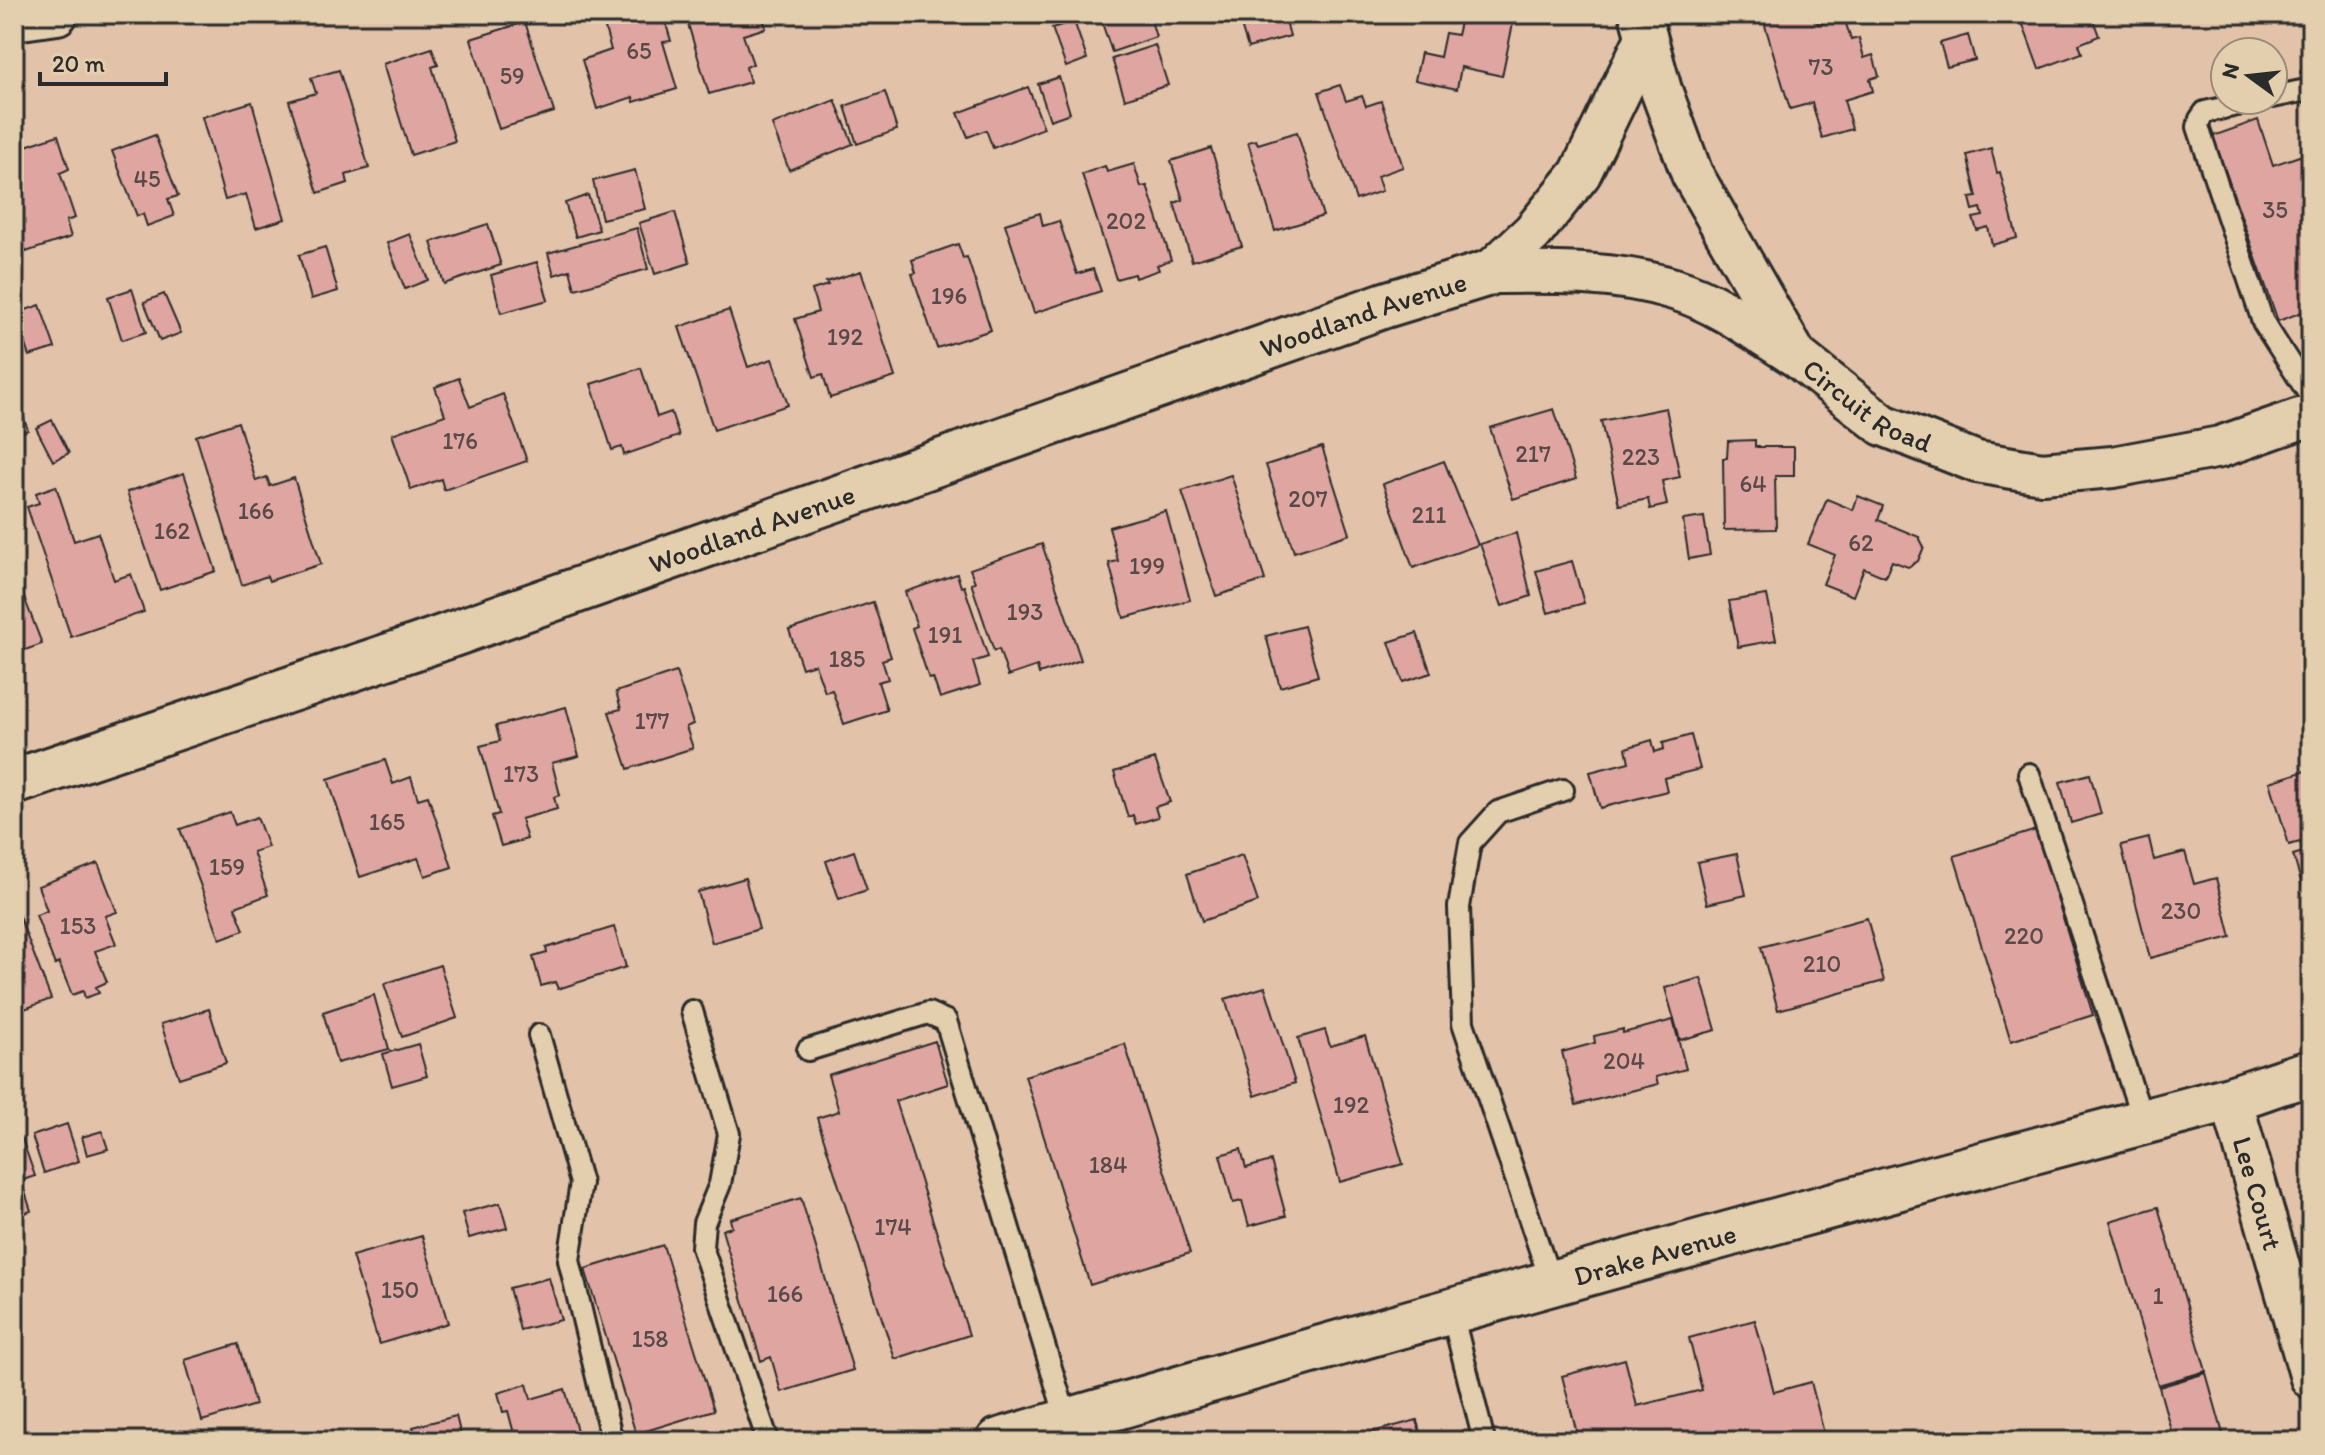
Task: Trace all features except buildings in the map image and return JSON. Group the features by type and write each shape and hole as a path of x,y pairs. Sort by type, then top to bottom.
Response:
{"street":[{"path":"14,20 57,14"},
{"name":"Woodland Avenue","path":"1489,273 1533,232 1580,174 1643,26"},
{"name":"Circuit Road","path":"1643,26 1661,90 1692,174 1796,356 1883,425 1977,462 2042,473 2113,467 2220,447 2311,415"},
{"name":"Woodland Avenue","path":"14,782 419,646 1385,305 1489,273 1570,272 1630,279 1677,290 1733,317 1796,356"},
{"name":"Drake Avenue","path":"999,1441 1451,1309 2231,1099 2311,1073"},
{"name":"Lee Court","path":"2231,1099 2311,1378"}],"lane":[{"path":"2289,94 2311,89"},
{"path":"2209,111 2200,119 2198,127 2263,322 2311,397"},
{"path":"2029,774 2143,1121"},
{"path":"1551,1282 1463,1023 1459,907 1470,843 1498,812 1563,790"},
{"path":"692,1011 729,1134 720,1184 704,1223 702,1247 768,1441"},
{"path":"808,1050 928,1013 946,1021 1067,1421"},
{"path":"539,1035 581,1183 569,1260 612,1441"},
{"path":"1451,1309 1484,1441"}]}
